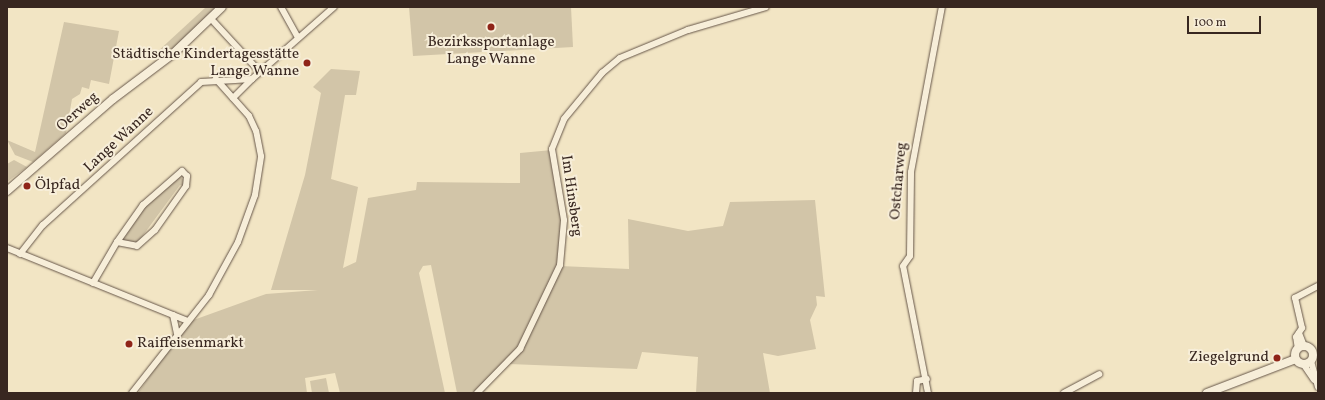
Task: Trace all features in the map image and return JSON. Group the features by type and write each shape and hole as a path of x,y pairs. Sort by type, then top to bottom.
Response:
{"main road":[{"name":"Oerweg","path":"7,191 34,170 113,99 174,53 222,7"},
{"path":"1207,393 1296,359 1308,363 1315,351 1301,348 1296,359"}],"street":[{"path":"281,7 298,38"},
{"path":"233,98 252,79 334,7"},
{"name":"Im Hinsberg","path":"477,393 520,349 561,260 564,220 552,149 564,119 602,73 620,58 688,30 766,7"},
{"name":"Ostcharweg","path":"928,393 904,266 910,256 910,172 942,7"},
{"path":"214,22 260,72"},
{"path":"132,393 209,295 238,242 260,173 256,131 233,98 216,79"},
{"name":"Lange Wanne","path":"20,254 43,226 201,82 216,79 252,79"},
{"path":"93,283 118,242 143,205 182,171 187,176 186,186 144,243 132,246 118,242"},
{"path":"7,248 188,321"},
{"path":"1301,348 1298,333 1302,328 1295,298 1318,286"},
{"path":"173,315 177,335"},
{"path":"1308,363 1318,387"},
{"path":"1064,393 1099,374"},
{"path":"916,393 917,382 926,378"}],"shaded area":[{"path":"206,7 221,7 159,63 156,53"},
{"name":"Bezirkssportanlage Lange Wanne","path":"409,7 571,7 573,47 413,56"},
{"path":"64,22 119,31 109,84 91,80 89,89 82,87 80,94 72,99 66,133 33,162 15,155 7,140 35,152"},
{"path":"331,69 360,71 356,95 345,95 331,179 358,187 343,268 356,262 368,198 416,190 417,182 520,183 520,153 552,150 562,206 560,266 629,269 628,219 688,231 723,226 730,202 815,200 825,297 816,296 817,305 810,320 816,349 778,356 763,353 770,393 696,393 698,357 642,352 637,369 509,364 477,393 457,393 431,265 423,266 419,273 445,393 340,393 335,373 305,378 307,393 138,393 188,322 266,294 318,290 271,290 305,175 321,93 313,87"},
{"path":"14,160 27,167 7,182 7,164"},
{"path":"179,176 185,181 184,186 180,185 141,238 142,241 138,244 122,241 146,205"},
{"path":"326,378 329,393 312,393 310,381"}],"place":[{"name":"Bezirkssportanlage Lange Wanne","path":"491,27"},
{"name":"Städtische Kindertagesstätte Lange Wanne","path":"307,63"},
{"name":"Ölpfad","path":"27,186"},
{"name":"Raiffeisenmarkt","path":"129,344"},
{"name":"Ziegelgrund","path":"1277,358"}]}
